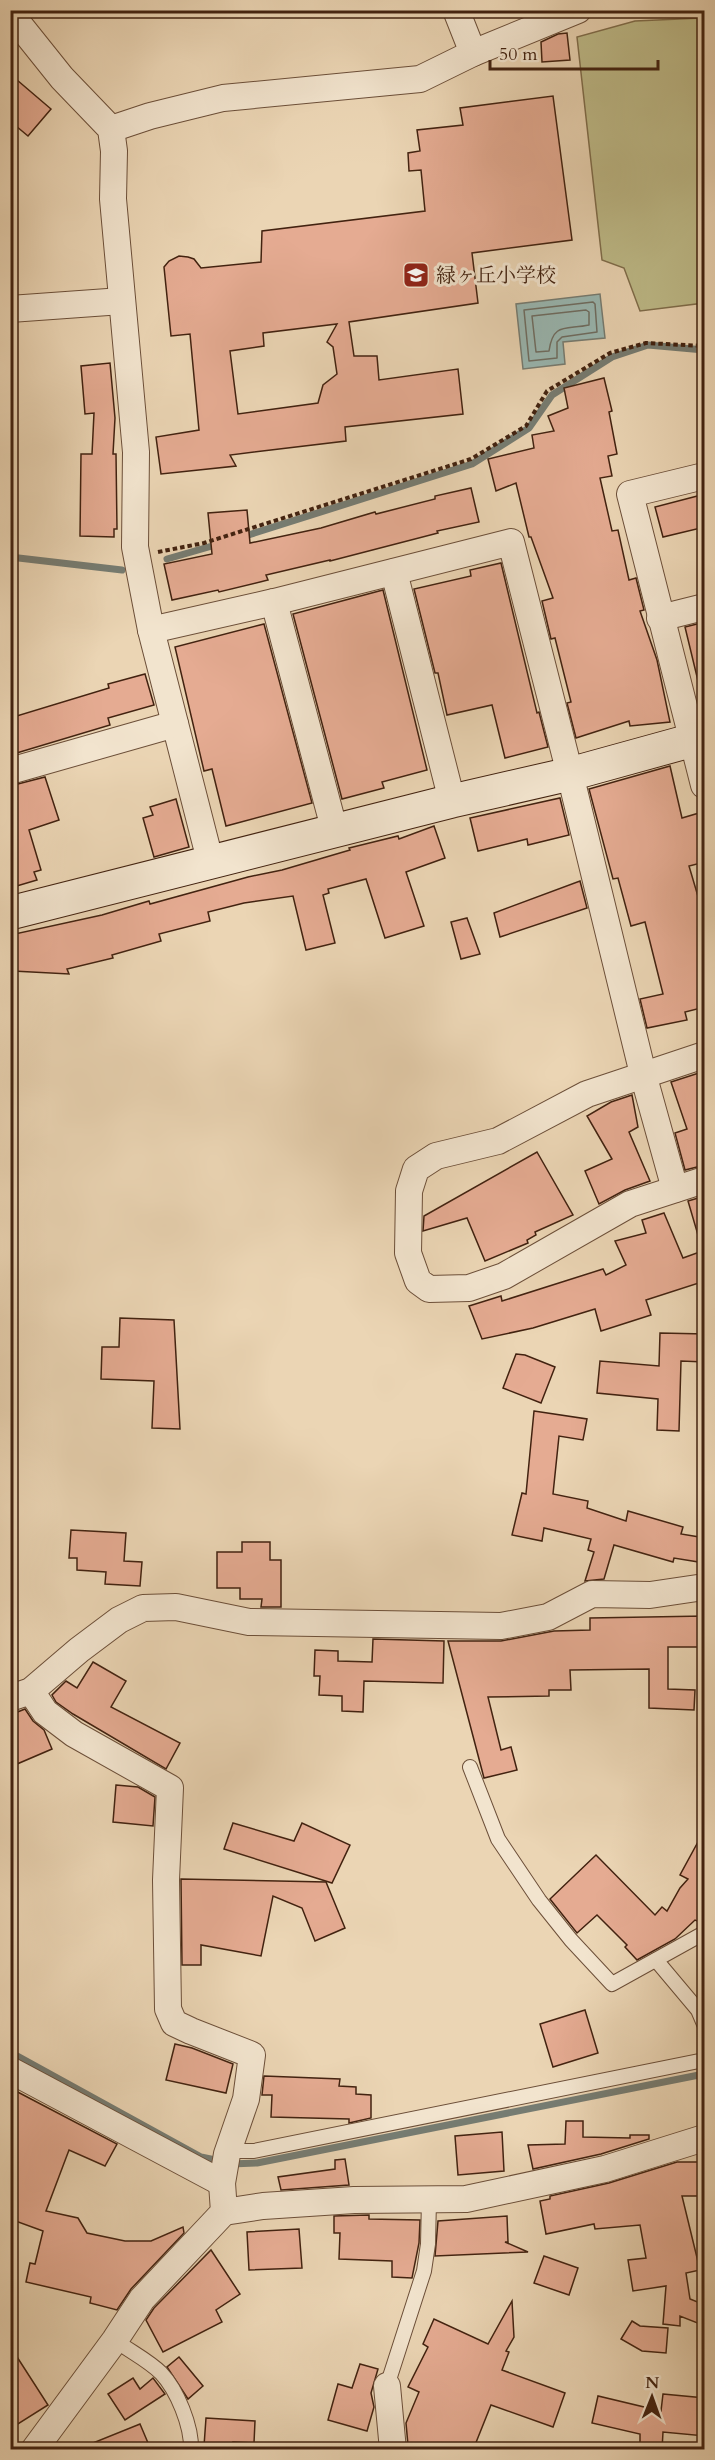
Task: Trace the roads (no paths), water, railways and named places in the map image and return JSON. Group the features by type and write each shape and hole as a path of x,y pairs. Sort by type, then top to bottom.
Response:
{"street":[{"path":"456,10 473,53"},
{"path":"111,129 150,116 223,99 420,79 473,53 578,10"},
{"path":"10,13 62,78 111,129 114,151 113,200 136,452 135,547 151,630 211,864"},
{"path":"10,309 122,301"},
{"path":"705,476 630,494 660,618 699,738 705,785"},
{"path":"151,630 274,602 511,542 643,1074 675,1189"},
{"path":"394,572 452,801"},
{"path":"274,602 335,832"},
{"path":"660,618 705,607"},
{"path":"10,771 175,724"},
{"path":"10,913 211,864 452,801 570,774 699,738"},
{"path":"705,1055 587,1094 498,1141 436,1156 416,1169 409,1191 408,1253 418,1281 429,1289 468,1288 504,1276 630,1204 705,1180"},
{"path":"224,2212 225,2165 246,2099 252,2055 174,2023 168,2009 166,1880 170,1788 74,1734 21,1695 111,1626 143,1608 176,1607 249,1622 501,1626 548,1617 592,1594 650,1594 705,1587"},
{"path":"10,2070 225,2165"},
{"path":"34,2450 115,2340 142,2299 224,2212 263,2206 354,2200 466,2199 605,2169 705,2138"},
{"path":"387,2386 393,2450"}],"lane":[{"path":"470,1767 498,1839 539,1900 571,1940 612,1984 705,1933"},
{"path":"656,1960 698,2010 705,2024"},
{"path":"225,2165 254,2151 705,2060"},
{"path":"387,2386 424,2271 428,2244 429,2200"},
{"path":"115,2340 161,2373 182,2406 192,2439 191,2450"}],"water":[{"path":"600,294 605,338 563,342 565,364 523,369 516,304"}],"waterway":[{"path":"242,537 472,464 529,428 552,395 612,357 648,345 704,350"},
{"path":"167,559 219,544"},
{"path":"10,557 122,570"},
{"path":"10,2052 201,2157 220,2161"},
{"path":"231,2164 257,2163 704,2074"}],"place":[{"name":"緑ヶ丘小学校","path":"416,275"}]}
